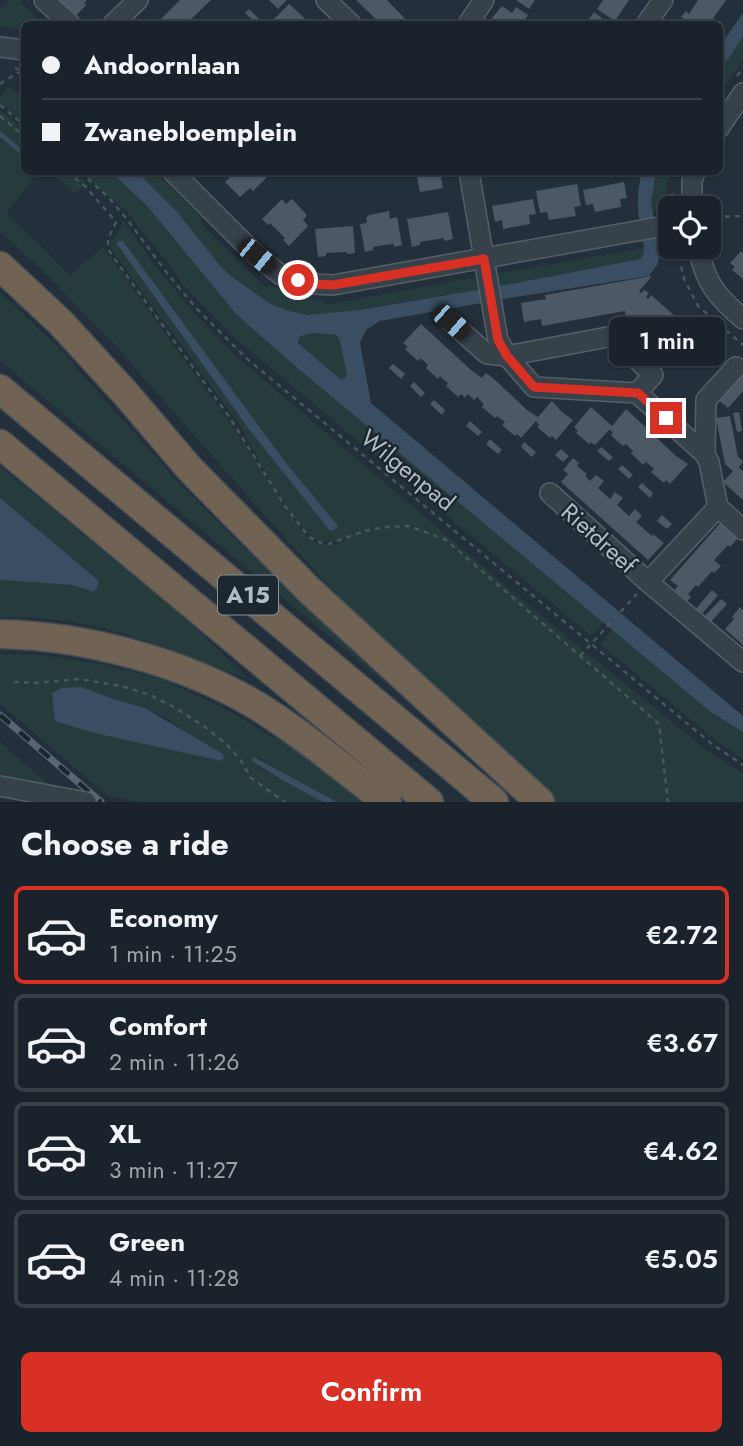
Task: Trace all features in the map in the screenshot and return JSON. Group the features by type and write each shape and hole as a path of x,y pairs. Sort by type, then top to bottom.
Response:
{"highway":[{"name":"A15","path":"0,266 60,323 126,394 189,468 309,590 540,802"},
{"name":"A15","path":"0,390 494,802"},
{"name":"A15","path":"0,444 429,802"},
{"path":"0,634 63,640 112,649 200,678 259,708 387,802"}],"street":[{"path":"44,0 67,21"},
{"path":"116,21 138,0"},
{"path":"326,0 348,21"},
{"path":"470,21 484,0"},
{"path":"648,21 663,0"},
{"path":"0,47 21,50"},
{"path":"723,122 743,93"},
{"path":"183,175 257,256 282,275 314,284 333,285 655,229"},
{"path":"470,175 498,340 507,356 534,387 638,393 705,454 718,507 743,530"},
{"path":"694,175 691,181 698,196"},
{"path":"701,259 709,284 743,319"},
{"path":"451,322 487,354 507,356 613,336 653,375 638,393"},
{"path":"705,454 706,400 736,367"},
{"name":"Rietdreef","path":"550,493 743,662"},
{"name":"Rietdreef","path":"649,582 718,507"},
{"path":"0,786 86,802"}],"path":[{"path":"15,68 21,70"},
{"path":"0,84 21,72"},
{"path":"0,105 21,122"},
{"path":"0,116 21,134"},
{"path":"72,175 86,187 116,222 107,242 111,254 230,418 285,506 304,531 317,542 329,544 364,531 409,526 446,540 659,724 668,802"},
{"name":"Wilgenpad","path":"83,175 126,218 197,309 246,358 712,744 743,765"},
{"path":"721,217 743,216"},
{"path":"580,656 622,610"},
{"path":"14,682 79,679 121,686 150,695 205,727 240,759 251,778 285,802"}],"green space":[{"path":"11,0 23,0 21,3 39,21 21,21 21,30 0,26 0,6 3,7"},
{"path":"743,37 743,59 723,87 723,66"},
{"path":"9,86 21,96 21,120 0,103 0,98"},
{"path":"0,110 21,128 21,175 37,175 6,213 70,275 103,247 243,441 302,532 317,544 337,544 346,540 317,540 287,507 243,430 112,250 110,242 123,220 156,267 194,313 238,358 526,603 709,752 743,774 743,802 555,802 386,649 114,344 39,267 0,232","holes":["119,241 123,241 286,463 337,526 292,482 248,428 116,244"]},
{"path":"54,175 78,175 86,181 76,194"},
{"path":"84,175 114,175 148,207 236,314 603,622 591,636 230,334 183,285 127,212"},
{"path":"140,175 158,175 201,216 202,225 264,286 321,300 325,305 478,277 480,289 332,314 308,315 289,311 270,304 222,268 179,214"},
{"path":"656,175 669,175 664,196 658,196 658,211 652,211"},
{"path":"644,248 642,259 500,286 495,274"},
{"path":"0,292 58,347 179,483 294,597 405,700 0,361"},
{"path":"315,333 335,335 340,340 348,375 344,379 340,379 298,343 299,336"},
{"path":"0,466 179,613 250,680 161,646 107,629 81,623 0,617 0,580 72,585 94,592 98,581 0,498"},
{"path":"612,630 712,713 743,732 743,759 719,743 600,644"},
{"path":"0,654 41,655 101,664 163,680 224,708 293,747 367,802 337,802 256,757 252,761 262,769 323,802 140,802 108,796 0,704","holes":["52,693 110,699 144,708 175,724 222,760 94,733 56,721"]},
{"path":"0,742 4,746 49,785 0,777"}],"water":[{"path":"743,13 743,37 723,66 723,41"},
{"path":"114,175 140,175 179,214 222,268 235,279 270,304 308,315 359,310 641,259 644,248 638,192 641,175 656,175 651,202 659,259 649,276 380,321 366,330 360,343 371,403 743,716 743,732 712,713 236,314 148,207","holes":["315,333 336,335 340,340 347,375 340,379 298,343 300,336"]},
{"path":"123,241 286,463 338,526 336,529 330,531 248,428 116,243"},
{"path":"0,498 99,581 94,592 72,585 0,580"},
{"path":"81,687 145,708 223,754 222,761 94,733 55,721 52,693 62,688"},
{"path":"254,757 337,802 323,802 284,781 253,762"}],"building":[{"path":"57,0 87,0 84,3 86,5 74,18"},
{"path":"180,0 211,0 189,21 159,21"},
{"path":"269,0 287,0 278,9"},
{"path":"356,0 387,0 407,21 378,21"},
{"path":"516,0 535,0 529,9"},
{"path":"603,0 629,0 615,21 597,9"},
{"path":"698,0 726,0 711,21 687,21 681,17 686,11 689,14"},
{"path":"289,4 307,21 276,21 274,19"},
{"path":"502,6 512,13 516,7 528,15 524,21 490,21"},
{"path":"249,9 259,19 254,21 245,13"},
{"path":"594,12 606,21 591,21 589,19"},
{"path":"232,175 269,175 253,191 250,188 240,197 225,182"},
{"path":"417,175 441,175 443,188 420,192"},
{"path":"624,182 627,198 620,199 621,207 595,212 593,204 586,205 583,190"},
{"path":"577,184 581,206 574,207 576,216 549,220 547,212 540,213 536,191"},
{"path":"282,199 286,204 292,199 306,214 303,220 308,226 289,246 270,223 268,225 262,219"},
{"path":"533,199 536,214 529,215 530,224 503,229 502,220 495,222 492,206"},
{"path":"389,211 390,219 397,217 402,245 373,247 373,250 365,252 360,224 367,223 366,218 369,215"},
{"path":"448,212 453,239 420,242 420,245 412,247 407,219"},
{"path":"353,226 355,253 326,253 326,256 318,257 315,229"},
{"path":"741,251 743,279 732,270 735,267 730,263"},
{"path":"652,276 639,291 649,293 646,297 648,299 651,295 710,351 697,365 684,354 680,359 630,316 626,317 625,311 542,326 541,319 524,322 521,303 546,299 545,295"},
{"path":"421,324 471,370 482,378 486,373 538,417 552,401 573,420 556,440 537,427 539,425 536,421 521,438 517,434 515,436 502,425 505,422 497,416 495,418 482,407 484,404 477,397 474,400 468,394 465,398 461,394 458,397 446,386 448,383 440,376 438,379 426,368 428,365 424,361 420,358 418,361 405,349 408,347 403,343"},
{"path":"393,364 405,374 401,379 389,368"},
{"path":"743,373 743,391 728,408 717,399"},
{"path":"414,382 425,393 421,397 410,386"},
{"path":"434,400 445,410 442,415 430,404"},
{"path":"591,407 612,426 626,409 688,464 670,484 666,480 664,483 651,472 654,469 646,462 643,465 626,444 623,446 611,435 613,432 609,430 595,445 591,442 589,444 576,433 578,431 574,427"},
{"path":"739,412 742,431 737,432 733,413"},
{"path":"730,416 738,457 743,461 739,468 743,471 743,500 723,482 733,471 725,464 716,418"},
{"path":"470,421 482,432 478,436 466,426"},
{"path":"490,439 502,450 498,454 486,444"},
{"path":"524,442 536,452 532,457 521,447"},
{"path":"601,447 613,457 609,461 597,451"},
{"path":"561,449 569,456 563,462 555,455"},
{"path":"573,458 590,481 596,475 604,481 598,488 610,499 615,492 623,498 617,505 629,516 635,509 642,516 636,522 664,543 648,560 561,482 568,474 563,470"},
{"path":"622,465 633,475 629,479 618,469"},
{"path":"642,483 653,493 650,498 638,487"},
{"path":"662,515 672,524 667,529 657,521"},
{"path":"722,521 739,537 714,560 721,566 714,573 712,571 698,587 696,585 688,594 691,597 685,603 673,592 678,586 670,580"},
{"path":"712,590 718,595 701,615 695,610"},
{"path":"721,599 727,604 710,623 704,617"},
{"path":"740,607 743,610 743,645 725,629"}],"waterway":[{"path":"0,134 21,152"}],"railway":[{"path":"0,715 101,802"}],"route":[{"path":"298,280 333,285 484,259 498,340 507,356 534,387 638,393 666,418"}]}
